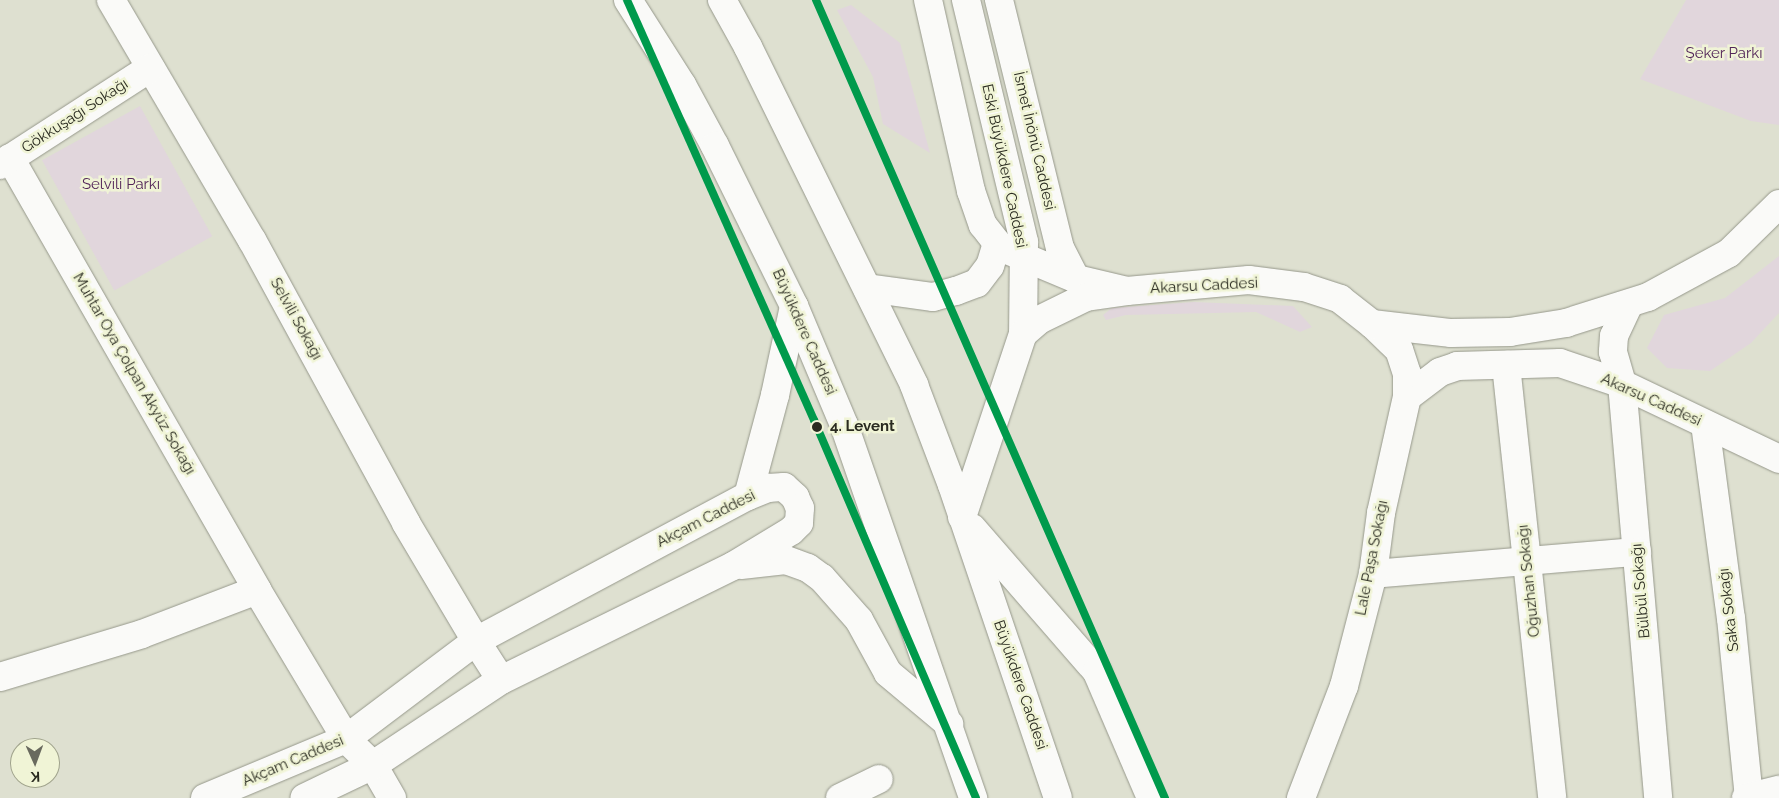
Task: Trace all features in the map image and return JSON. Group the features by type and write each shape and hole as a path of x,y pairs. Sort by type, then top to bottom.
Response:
{"main road":[{"name":"Selvili Sokağı","path":"111,0 252,240 406,523 501,680"},
{"name":"Büyükdere Caddesi","path":"628,0 701,120 794,306 844,425 949,724 973,798"},
{"name":"Büyükdere Caddesi","path":"722,0 914,385 962,517 1058,798"},
{"path":"928,0 971,191 983,225 997,243 1023,258 1076,280 1127,291"},
{"name":"Eski Büyükdere Caddesi","path":"962,517 1022,334 1024,242 966,0"},
{"name":"İsmet İnönü Caddesi","path":"999,0 1060,248 1076,280"},
{"name":"Gökkuşağı Sokağı","path":"5,161 150,68"},
{"name":"Muhtar Oya Çolpan Akyüz Sokağı","path":"5,161 346,739 373,765 392,798"},
{"path":"1372,324 1451,333 1510,332 1566,323 1628,306 1730,253 1779,204"},
{"path":"867,288 933,297 956,291 977,283 990,266 997,243"},
{"name":"Akarsu Caddesi","path":"1127,291 1249,280 1304,287 1340,299 1372,324"},
{"path":"1022,334 1039,320 1086,297 1127,291"},
{"path":"748,496 775,395 794,306"},
{"name":"Bülbül Sokağı","path":"1628,306 1620,318 1613,344 1614,367 1622,384 1658,798"},
{"name":"Lale Paşa Sokağı","path":"1301,798 1344,686 1372,574 1387,481 1407,397 1406,374 1399,350 1372,324"},
{"name":"Akarsu Caddesi","path":"1407,397 1440,372 1457,366 1560,363 1622,384 1779,459"},
{"name":"Oğuzhan Sokağı","path":"1506,365 1552,798"},
{"name":"Saka Sokağı","path":"1705,424 1731,618 1747,798"},
{"name":"Akçam Caddesi","path":"205,798 346,739 476,641 748,496 768,488 784,487 800,508 799,523 792,531 733,566 501,680 373,765 304,798"},
{"path":"962,517 1097,672 1151,798"},
{"path":"1372,574 1637,552"},
{"path":"733,566 786,560 808,568 822,578 859,620 888,673 949,724"},
{"path":"0,677 142,634 257,590"},
{"path":"840,798 880,779"},
{"path":"1747,798 1779,790"}],"green space":[{"name":"Şeker Parkı","path":"1686,0 1779,0 1779,125 1751,121 1640,79"},
{"path":"851,5 900,43 930,153 883,124 873,77 837,10"},
{"name":"Selvili Parkı","path":"140,106 212,236 114,291 42,160"},
{"path":"1779,256 1779,313 1751,343 1710,371 1667,368 1647,348 1664,315 1725,298"},
{"path":"1194,302 1293,306 1312,327 1300,332 1256,312 1126,315 1106,320 1103,315 1112,308"}],"transit line":[{"path":"627,0 814,420 976,798"},
{"path":"816,0 1165,798"}],"place":[{"name":"4. Levent","path":"817,427"}]}
